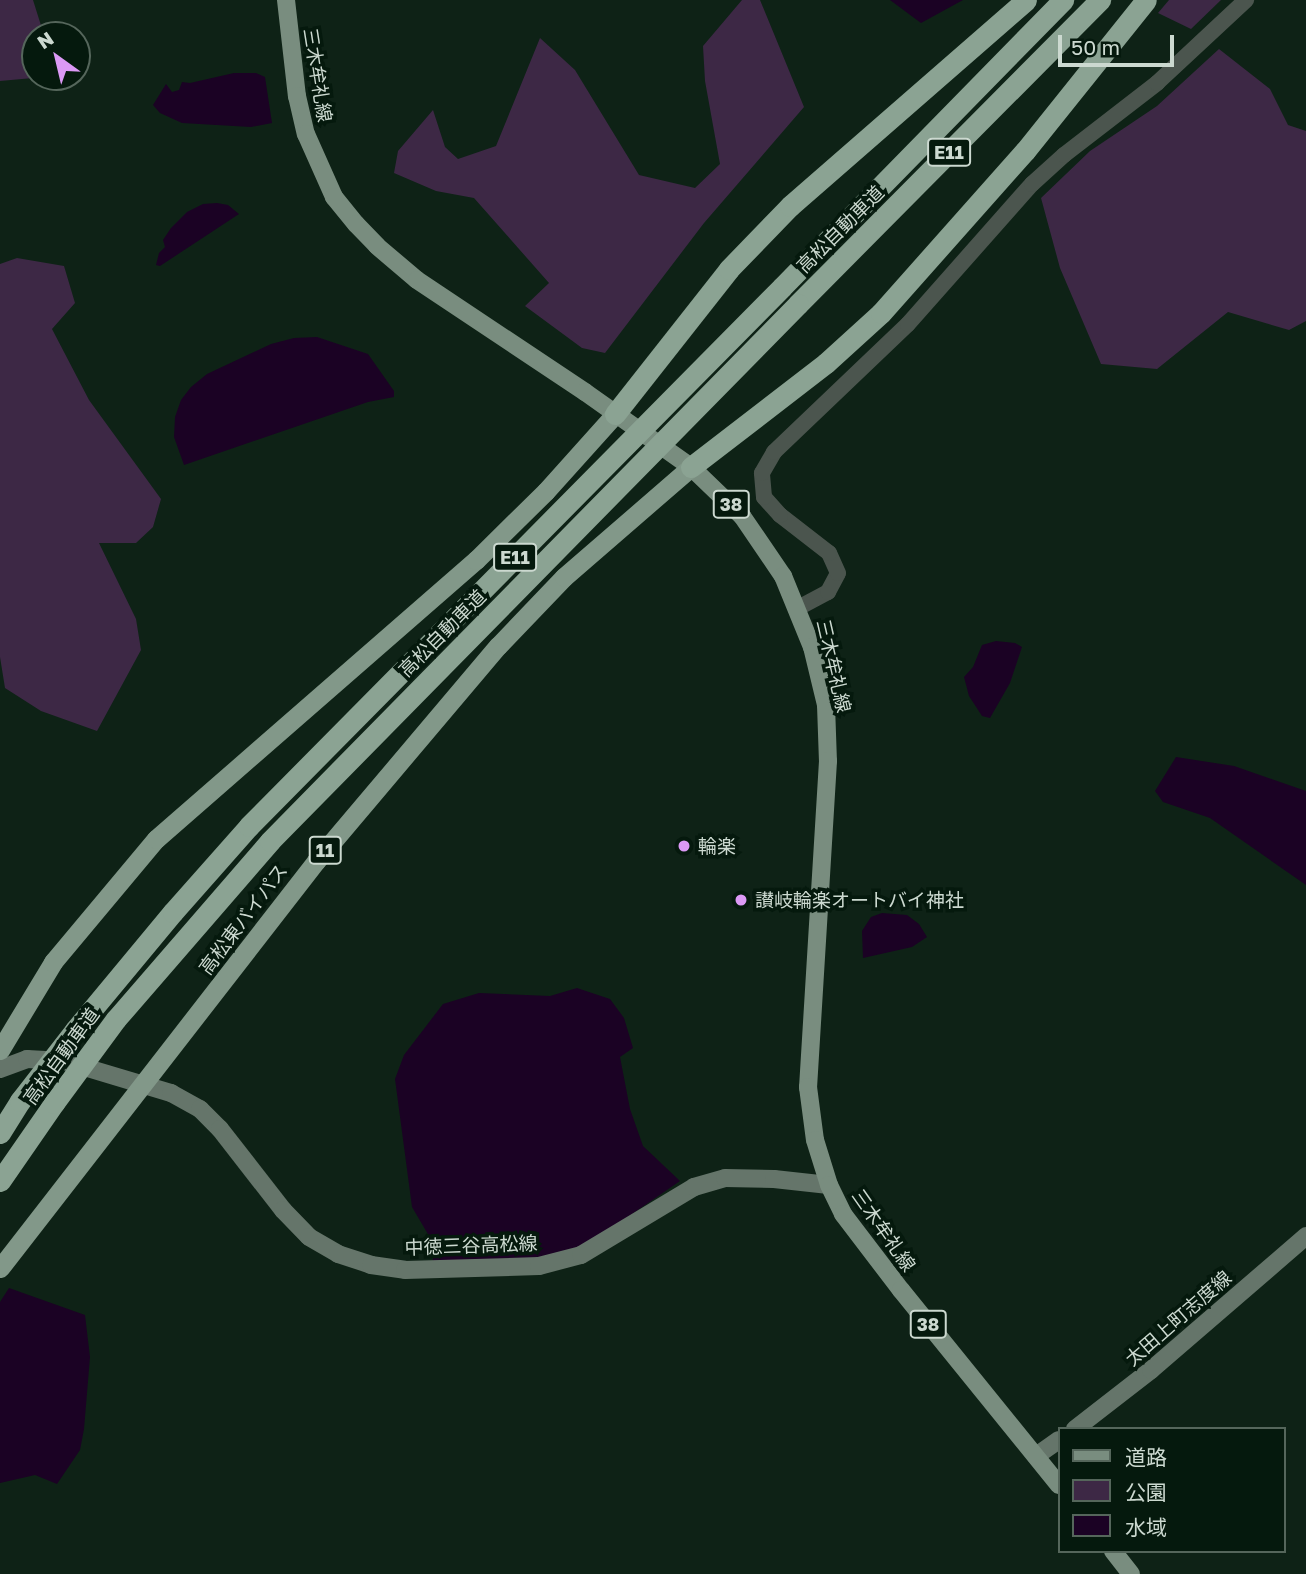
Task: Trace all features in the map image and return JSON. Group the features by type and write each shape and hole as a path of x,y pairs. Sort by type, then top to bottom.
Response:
{"highway":[{"path":"0,1050 53,962 156,839 476,560 554,482 615,414 729,269 790,206 1026,0"},
{"name":"高松自動車道","path":"0,1133 20,1101 75,1030 249,826 1063,0"},
{"name":"高松自動車道","path":"0,1181 116,1019 270,841 1100,0"},
{"path":"691,467 826,363 881,313 1025,151 1146,0"},
{"name":"高松東バイパス","path":"0,1268 316,861 498,646 564,577 691,467"}],"main road":[{"name":"三木牟礼線","path":"286,0 297,96 306,134 334,197 399,266 691,467 723,495 758,537 783,576 812,647 826,705 828,761 808,1087 815,1140 829,1185 844,1214 901,1290 1058,1484"},
{"name":"中徳三谷高松線","path":"0,1069 27,1059 64,1061 171,1093 200,1109 309,1237 338,1254 393,1268 428,1272 539,1266 581,1255 694,1186 725,1178 774,1179 829,1185"},
{"name":"太田上町志度線","path":"1078,1427 1133,1385 1306,1236"},
{"path":"1036,1456 1058,1441"},
{"path":"1115,1553 1131,1574"}],"street":[{"path":"798,608 828,592 838,573 829,553 780,515 764,497 762,473 774,452 908,324 1032,184 1064,155 1167,74 1246,0"}],"green space":[{"path":"0,0 33,0 40,21 21,21 21,79 0,81"},
{"path":"742,0 760,0 804,107 704,223 605,353 582,348 525,306 549,283 474,198 436,191 394,173 398,151 433,110 445,147 458,159 496,146 540,38 575,70 639,175 695,188 720,164 705,81 703,46"},
{"path":"1169,0 1221,0 1191,29 1158,13"},
{"path":"1219,49 1270,89 1288,125 1306,131 1306,321 1289,330 1228,312 1157,369 1101,364 1060,268 1041,198 1090,151 1157,106"},
{"path":"17,258 64,266 75,303 52,329 89,400 161,499 153,527 136,543 99,543 136,619 141,650 97,731 41,711 5,688 0,657 0,264"}],"water":[{"path":"890,0 963,0 921,23"},
{"path":"234,73 256,73 265,77 272,123 251,127 182,123 160,113 153,105 166,84 172,92 179,90 182,82 190,83"},
{"path":"203,204 228,205 239,214 160,266 156,265 159,253 165,247 163,240 171,228 187,212"},
{"path":"317,337 368,354 394,391 394,397 368,402 184,465 174,437 175,417 181,400 191,387 207,374 271,344 294,338"},
{"path":"996,641 1015,643 1022,647 1010,683 990,718 982,716 969,696 964,677 973,667 982,645"},
{"path":"1176,757 1234,766 1306,791 1306,885 1210,818 1163,802 1155,791"},
{"path":"882,913 907,915 919,924 927,937 912,947 863,958 862,931 871,917"},
{"path":"577,988 610,999 624,1018 633,1048 620,1057 630,1109 643,1146 680,1181 584,1247 538,1262 433,1263 432,1241 412,1207 395,1079 404,1055 443,1004 479,993 550,996"},
{"path":"9,1288 85,1315 90,1357 84,1429 80,1450 57,1484 35,1475 0,1483 0,1302"}],"place":[{"name":"輪楽","path":"684,846"},
{"name":"讃岐輪楽オートバイ神社","path":"741,900"}]}
